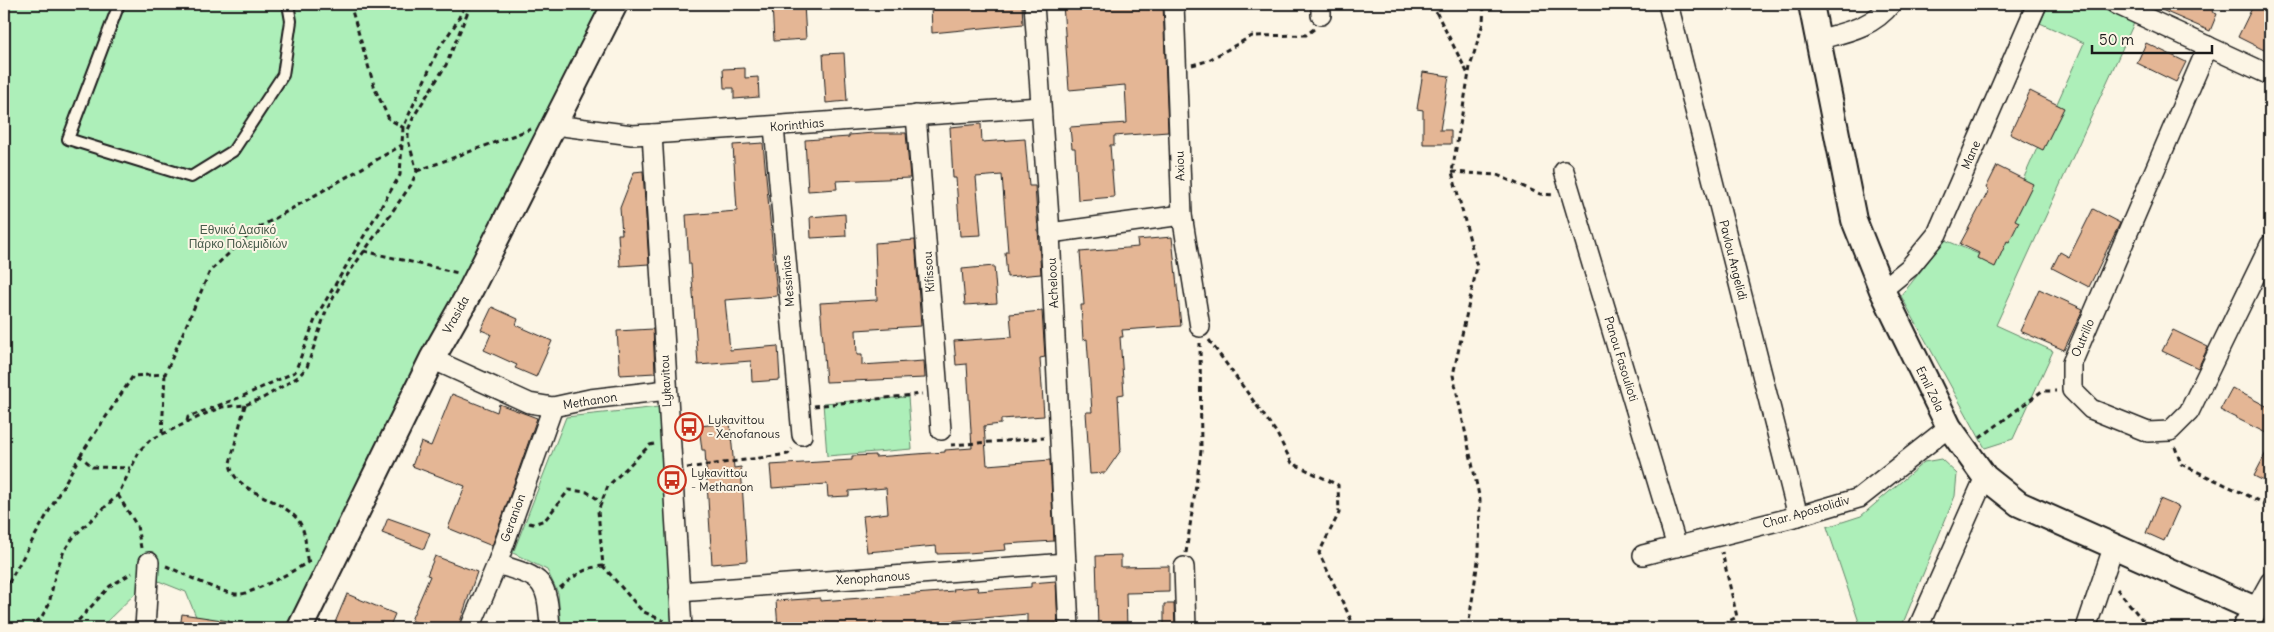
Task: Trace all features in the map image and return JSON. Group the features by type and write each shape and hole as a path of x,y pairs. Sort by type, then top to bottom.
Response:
{"street":[{"name":"Vrasida","path":"300,628 432,359 467,297 615,4"},
{"name":"Acheloou","path":"1034,4 1050,233 1068,628"},
{"name":"Axiou","path":"1174,4 1182,215 1200,327"},
{"name":"Pavlou Angelidi","path":"1668,4 1798,516"},
{"name":"Emil Zola","path":"1811,4 1854,220 1882,290 1949,427 1984,477 2019,504 2114,545 2250,619"},
{"path":"1817,40 1862,27 1877,19 1891,4"},
{"name":"Mane","path":"1882,290 1909,268 1937,234 2037,4"},
{"path":"2116,4 2270,75"},
{"name":"Outrillo","path":"2072,390 2072,363 2208,46"},
{"name":"Korinthias","path":"555,125 632,135 774,127 1040,107"},
{"name":"Kifissou","path":"916,115 940,430"},
{"name":"Messinias","path":"774,127 802,436"},
{"name":"Lykavitou","path":"652,134 679,592 674,625"},
{"name":"Panou Fasoulioti","path":"1564,171 1678,546"},
{"path":"1050,233 1182,215"},
{"path":"2072,390 2091,409 2148,432 2170,431 2189,412 2270,244"},
{"name":"Methanon","path":"432,359 529,403 553,407 590,399 667,390"},
{"name":"Geranion","path":"470,628 514,517 553,407"},
{"name":"Char. Apostolidiv","path":"1643,555 1798,516 1859,498 1949,427"},
{"path":"1918,628 1984,477"},
{"path":"2086,628 2114,545"},
{"path":"145,628 149,562"},
{"name":"Xenophanous","path":"679,592 1066,563"},
{"path":"496,564 531,574 542,584 548,598 550,628"},
{"path":"1184,567 1186,628"},
{"path":"2250,619 2270,582"}],"lane":[{"path":"119,4 68,139 191,177 233,151 283,75 291,21 288,4"}],"path":[{"path":"350,4 375,88 389,119 408,130"},
{"path":"187,422 188,417 241,397 295,372 316,317 400,175 403,128 439,48 455,25 466,4"},
{"path":"30,628 41,618 49,604 56,571 64,551 75,535 118,495 140,450 150,440 222,407 245,405 263,398 298,377 307,367 326,311 364,251 411,185 417,171 408,140 408,130 414,116 446,65 472,4"},
{"path":"1432,4 1468,76"},
{"path":"1468,628 1479,554 1480,500 1453,375 1477,267 1452,172 1468,76 1484,22 1484,4"},
{"path":"1177,70 1207,60 1252,36 1306,34 1314,30 1321,9"},
{"path":"417,171 498,143 545,123 555,125"},
{"path":"162,433 165,374 210,271 253,231 402,145"},
{"path":"1452,172 1497,175 1540,194 1572,197"},
{"path":"364,251 458,274"},
{"path":"1184,567 1201,451 1200,327"},
{"path":"1200,327 1276,432 1292,463 1338,485 1340,513 1319,553 1355,628"},
{"path":"4,590 80,456 133,376 165,374"},
{"path":"1965,449 2042,391 2072,390"},
{"path":"799,407 938,393"},
{"path":"245,405 230,463 231,472 238,480 256,492 290,511 302,527 307,563"},
{"path":"940,430 950,445 1060,436"},
{"path":"2170,431 2181,464 2270,506"},
{"path":"672,471 788,454 802,436"},
{"path":"670,441 650,445 608,486 598,511 603,566 642,611 674,625"},
{"path":"80,456 93,467 130,468"},
{"path":"514,517 533,524 545,520 569,490 587,492 602,502"},
{"path":"118,495 137,526 143,556 149,562 167,566 212,587 241,594 276,580 314,558"},
{"path":"1714,628 1737,617 1718,536"},
{"path":"73,628 76,622 110,586 149,562"},
{"path":"548,598 575,576 591,567 603,566"},
{"path":"2104,573 2149,628"}],"green space":[{"name":"Εθνικό Δασικό Πάρκο Πολεμιδιών","path":"4,4 609,4 295,628 218,628 199,624 186,592 151,578 100,628 4,628"},
{"path":"2049,4 2091,4 2134,23 1996,325 2053,351 2013,439 1985,448 1901,296 1945,240 1988,258 2084,43 2040,23"},
{"path":"908,397 912,449 827,456 823,403"},
{"path":"659,407 672,628 561,628 558,593 547,570 513,553 566,417"},
{"path":"1941,459 1957,474 1955,496 1901,628 1861,628 1827,527 1861,516 1924,462"}],"building":[{"path":"772,4 804,4 806,39 774,41"},
{"path":"931,4 1022,4 1023,24 932,33"},
{"path":"1063,4 1163,4 1168,132 1114,136 1114,145 1110,145 1114,197 1078,200 1075,148 1072,148 1070,127 1127,123 1125,85 1069,90"},
{"path":"2148,4 2216,4 2212,12 2217,14 2210,31"},
{"path":"2254,4 2270,4 2270,53 2238,37"},
{"path":"2146,43 2186,62 2176,82 2137,63"},
{"path":"844,53 847,101 826,103 823,54"},
{"path":"745,68 745,78 758,77 759,97 734,99 734,88 724,88 723,69"},
{"path":"1423,72 1449,76 1440,130 1451,130 1451,144 1423,144 1423,110 1417,109"},
{"path":"2030,91 2064,108 2043,150 2010,134"},
{"path":"981,124 982,142 1025,139 1029,186 1035,186 1041,274 1007,277 1005,252 1008,252 1002,175 976,177 981,235 960,236 956,178 953,178 950,127"},
{"path":"906,133 910,178 836,181 837,189 808,191 805,140 849,137 849,135"},
{"path":"763,143 777,296 725,300 730,350 778,346 780,380 752,382 751,361 698,365 686,215 737,211 733,145"},
{"path":"1997,166 2033,184 2015,220 2019,222 2009,242 2007,241 1995,267 1977,258 1979,253 1960,244 1989,190 1986,188"},
{"path":"643,171 649,264 620,266 618,234 622,234 620,208 634,172"},
{"path":"2093,209 2120,223 2089,287 2052,268 2060,252 2069,257"},
{"path":"845,214 846,236 811,238 810,217"},
{"path":"1172,237 1181,326 1122,330 1123,337 1120,337 1124,394 1118,395 1121,450 1105,473 1090,474 1086,412 1092,412 1087,339 1083,340 1081,305 1084,305 1080,252 1138,247 1137,240"},
{"path":"915,240 921,326 856,330 857,355 862,355 862,365 924,361 925,378 826,382 820,303 877,300 875,243"},
{"path":"994,266 997,303 965,305 962,269"},
{"path":"2039,289 2083,309 2064,350 2020,331"},
{"path":"492,307 518,319 516,325 552,341 536,377 515,368 517,365 484,350 491,334 481,330"},
{"path":"1042,311 1045,357 1040,358 1044,416 1001,419 1001,424 984,426 987,465 1050,460 1054,541 1005,544 1006,550 968,553 937,554 936,546 867,552 863,516 888,513 886,488 849,491 849,496 828,497 827,484 772,488 770,465 852,460 852,456 875,455 875,457 972,448 967,364 956,365 954,341 1012,337 1010,314"},
{"path":"653,329 655,373 620,375 617,331"},
{"path":"2173,330 2208,347 2198,368 2162,351"},
{"path":"2232,388 2270,408 2270,435 2220,410"},
{"path":"452,394 497,412 499,404 537,418 492,546 448,528 465,486 412,466 421,442 431,446"},
{"path":"730,423 734,468 741,467 747,561 712,564 705,450 702,450 699,426"},
{"path":"2270,445 2270,484 2254,476"},
{"path":"2160,499 2179,507 2164,541 2146,533"},
{"path":"388,518 430,533 424,549 382,533"},
{"path":"1121,555 1121,567 1169,566 1169,592 1126,593 1127,628 1098,628 1096,556"},
{"path":"435,556 477,572 458,628 429,628 411,620 430,576 427,575"},
{"path":"1056,581 1058,628 1027,628 1027,614 939,622 940,628 778,628 776,601 820,598 820,601 954,591 953,589 977,587 978,591 1031,587 1031,583"},
{"path":"347,594 395,614 389,628 343,628 334,625"},
{"path":"1164,604 1174,604 1175,628 1164,628"},
{"path":"182,614 229,621 228,628 180,628"}],"place":[{"name":"Lykavittou - Xenofanous","path":"689,427"},
{"name":"Lykavittou - Methanon","path":"672,480"}]}
